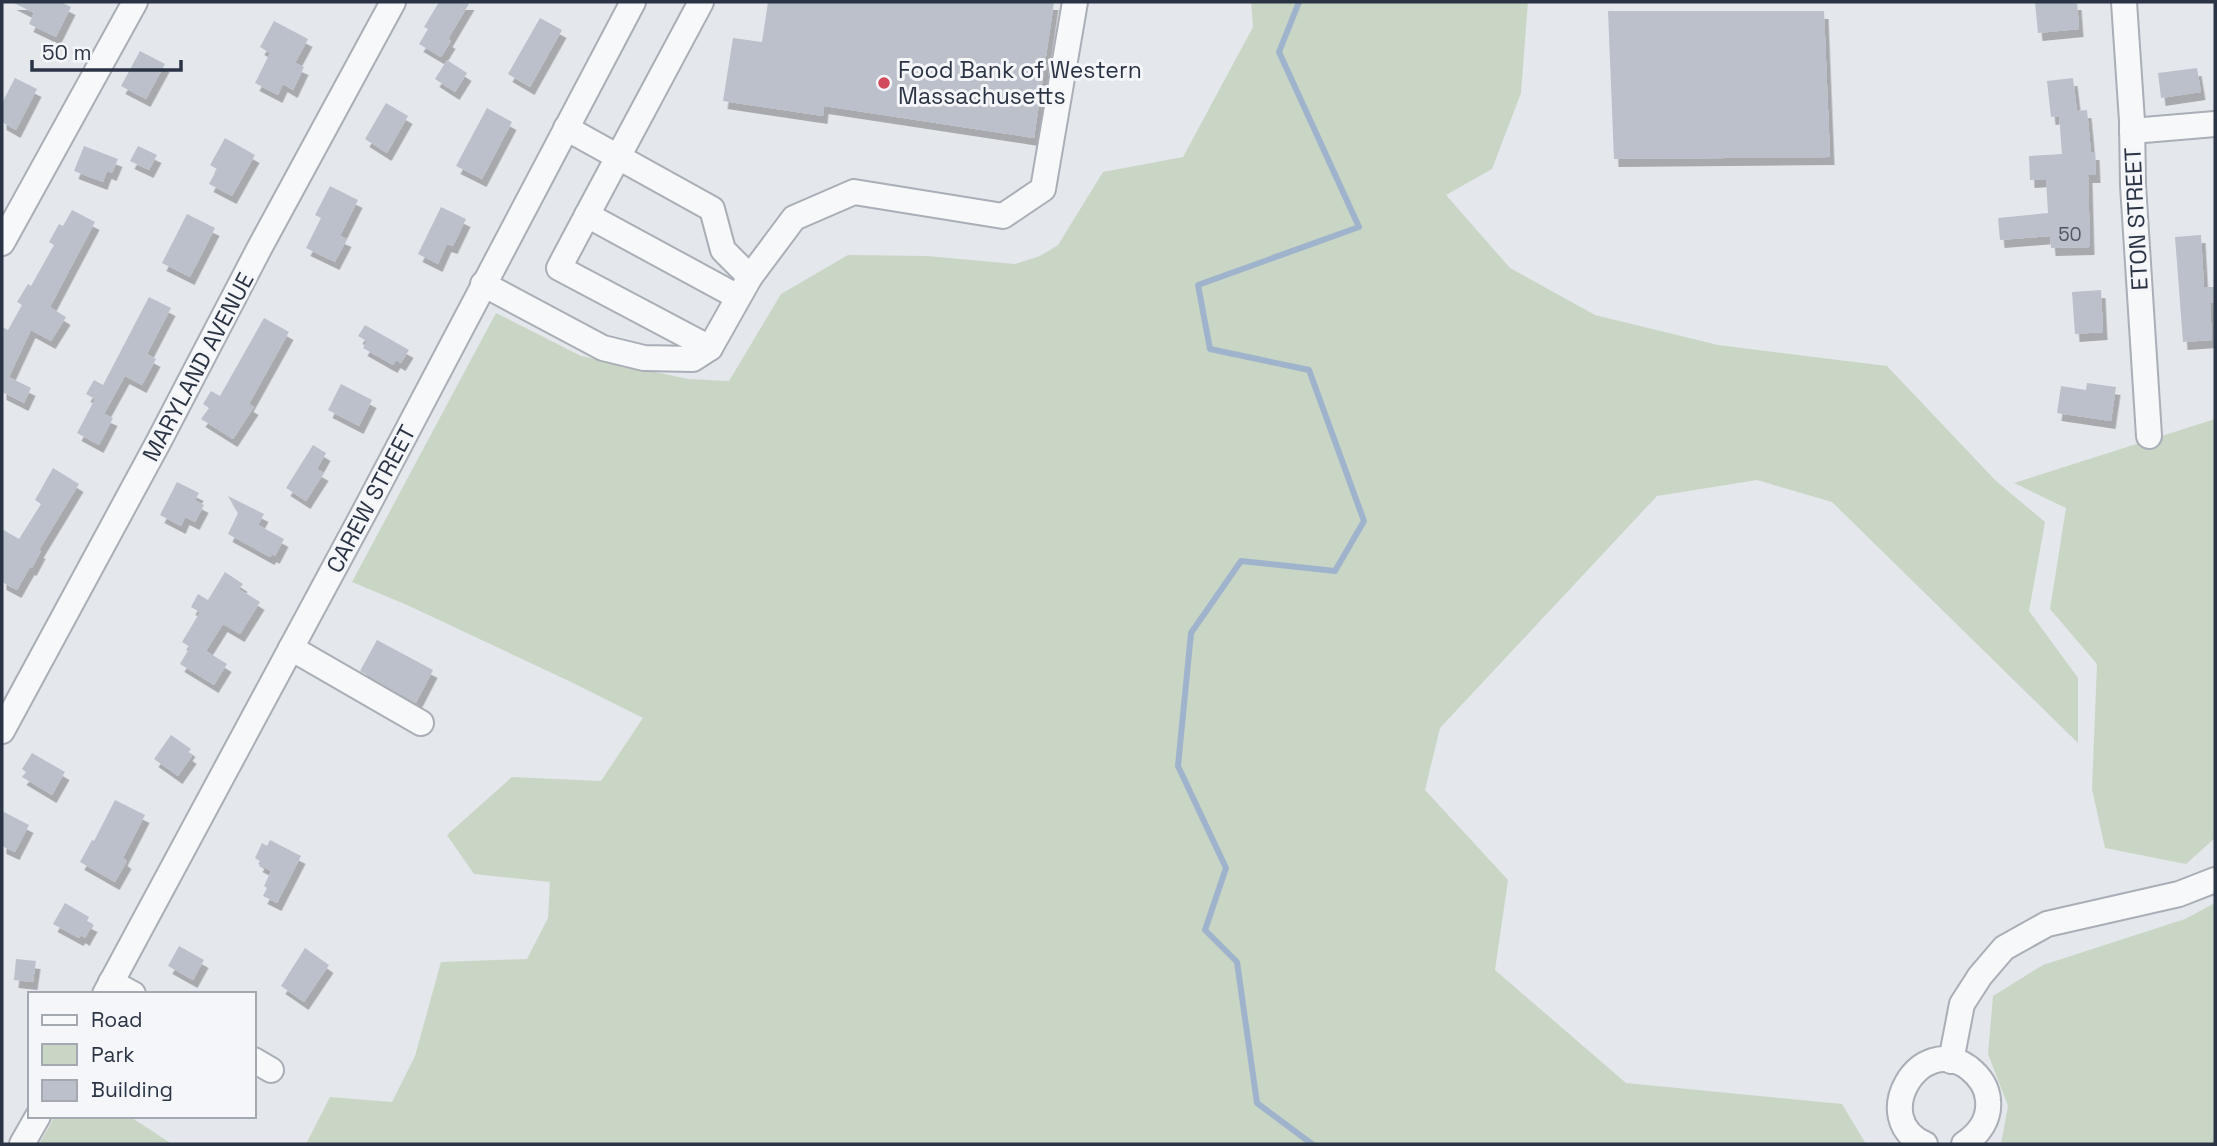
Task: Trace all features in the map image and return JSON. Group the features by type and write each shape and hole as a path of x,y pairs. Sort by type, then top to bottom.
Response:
{"street":[{"path":"2,243 135,2"},
{"name":"MARYLAND AVENUE","path":"2,731 393,2"},
{"name":"CAREW STREET","path":"108,988 633,2"},
{"path":"701,2 559,268 710,348"},
{"path":"484,284 603,348 644,358 693,359 710,348 744,287 794,218 854,192 1003,216 1042,189 1074,2"},
{"name":"ETON STREET","path":"2124,2 2149,436"},
{"path":"2132,131 2215,124"},
{"path":"566,128 712,209 723,250 744,287"},
{"path":"587,215 744,287"},
{"path":"291,648 421,723"},
{"path":"1951,1061 1962,1004 1980,976 2004,948 2047,924 2179,894 2215,880"},
{"path":"1925,1144 1908,1132 1901,1118 1899,1103 1902,1088 1910,1076 1922,1066 1936,1061 1951,1061 1964,1065 1976,1074 1984,1085 1988,1099 1983,1127 1964,1144"},
{"path":"22,1144 37,1118"}],"green space":[{"path":"1251,2 1528,2 1521,93 1492,169 1446,195 1510,268 1595,315 1718,345 1887,366 1996,481 2045,522 2029,611 2078,678 2078,743 1832,502 1757,480 1657,496 1440,728 1425,790 1508,880 1495,970 1626,1083 1842,1104 1866,1144 306,1144 330,1097 392,1102 415,1056 441,962 527,959 548,918 550,882 474,874 447,835 512,777 601,781 643,718 407,605 352,582 496,313 581,356 688,379 729,381 781,294 848,255 927,256 1015,264 1040,256 1058,245 1103,172 1183,157 1253,27"},
{"path":"2215,419 2215,838 2186,864 2105,848 2092,789 2097,664 2050,609 2066,508 2014,483"},
{"path":"2215,903 2215,1144 2001,1144 2008,1106 1988,1054 1993,996 2043,965 2185,919"},
{"path":"54,1118 132,1118 172,1144 39,1144"}],"building":[{"path":"12,2 61,2 71,7 56,37 29,24 34,13"},
{"path":"439,2 470,2 448,39 451,41 441,57 419,44 428,29 424,27"},
{"name":"Food Bank of Western Massachusetts","path":"768,2 1054,2 1034,138 824,106 823,116 723,101 733,38 762,42"},
{"path":"2035,2 2077,2 2079,29 2038,33"},
{"path":"1608,11 1824,11 1830,157 1614,159"},
{"path":"540,18 562,30 530,87 508,74"},
{"path":"274,21 308,39 295,63 304,67 293,90 283,84 278,95 255,83 270,53 260,47"},
{"path":"140,51 165,64 146,99 121,86"},
{"path":"447,60 467,73 455,92 435,79"},
{"path":"2197,68 2201,92 2161,98 2158,73"},
{"path":"15,78 37,89 16,130 2,122 2,103"},
{"path":"2073,78 2077,111 2087,110 2091,152 2095,152 2096,175 2088,175 2090,247 2051,248 2050,236 2000,240 1998,218 2048,213 2046,179 2030,180 2029,156 2062,154 2059,116 2051,117 2047,81"},
{"path":"386,103 408,116 387,153 365,139"},
{"path":"487,108 512,122 482,179 456,166"},
{"path":"225,138 255,155 232,196 209,184 217,169 210,165"},
{"path":"84,146 118,159 112,173 107,171 103,182 74,171"},
{"path":"138,146 157,155 149,170 130,161"},
{"path":"330,186 358,200 340,236 347,239 335,262 306,248 321,218 315,215"},
{"path":"441,207 466,219 453,246 447,244 438,264 418,254"},
{"path":"72,210 95,222 50,307 66,317 51,341 31,330 9,377 31,388 24,403 2,392 2,327 8,330 22,305 17,302 28,284 31,286 54,245 49,242 59,224 63,226"},
{"path":"187,214 215,228 190,277 162,263"},
{"path":"2201,235 2204,287 2215,287 2215,303 2210,303 2212,340 2183,342 2175,237"},
{"path":"2101,290 2103,332 2075,334 2072,292"},
{"path":"149,297 171,308 147,354 156,359 142,385 125,376 104,414 113,418 99,445 77,433 95,399 86,394 94,380 103,385"},
{"path":"264,318 289,332 249,404 254,407 233,439 201,419 209,408 203,404 211,391 220,396"},
{"path":"365,325 409,350 401,363 396,360 393,365 363,348 367,341 358,336"},
{"path":"2087,383 2116,387 2111,421 2057,413 2061,386 2086,390"},
{"path":"341,384 372,400 359,426 328,410"},
{"path":"313,445 326,453 317,469 324,473 306,501 286,488"},
{"path":"53,468 79,484 17,590 2,582 2,529 19,539 41,504 35,500"},
{"path":"177,482 199,493 195,500 204,505 195,522 185,517 181,526 160,515"},
{"path":"228,496 264,514 258,525 284,539 275,556 272,554 270,557 228,534 238,513"},
{"path":"225,572 243,584 239,589 260,602 240,634 223,624 206,651 227,664 214,685 180,664 190,647 182,642 200,612 191,607 198,594 208,600"},
{"path":"377,640 433,670 416,703 360,671"},
{"path":"171,735 191,749 188,753 192,756 178,776 154,759"},
{"path":"32,753 65,772 52,795 22,777 26,772 22,769"},
{"path":"115,800 145,815 123,858 127,861 115,882 80,862"},
{"path":"2,811 29,825 15,852 2,846"},
{"path":"270,840 301,856 277,903 263,896 271,871 258,864 260,861 255,858 262,843 267,846"},
{"path":"65,903 89,917 87,921 93,924 85,938 81,935 79,938 53,924"},
{"path":"179,946 204,960 193,980 168,966"},
{"path":"305,948 329,965 304,1002 281,986"},
{"path":"16,959 36,961 33,982 14,980"}],"waterway":[{"path":"1299,2 1279,52 1359,227 1198,285 1210,349 1309,370 1364,521 1335,571 1241,561 1191,633 1178,766 1226,868 1205,930 1237,962 1257,1103 1312,1144"}],"place":[{"name":"Food Bank of Western Massachusetts","path":"884,83"}]}
